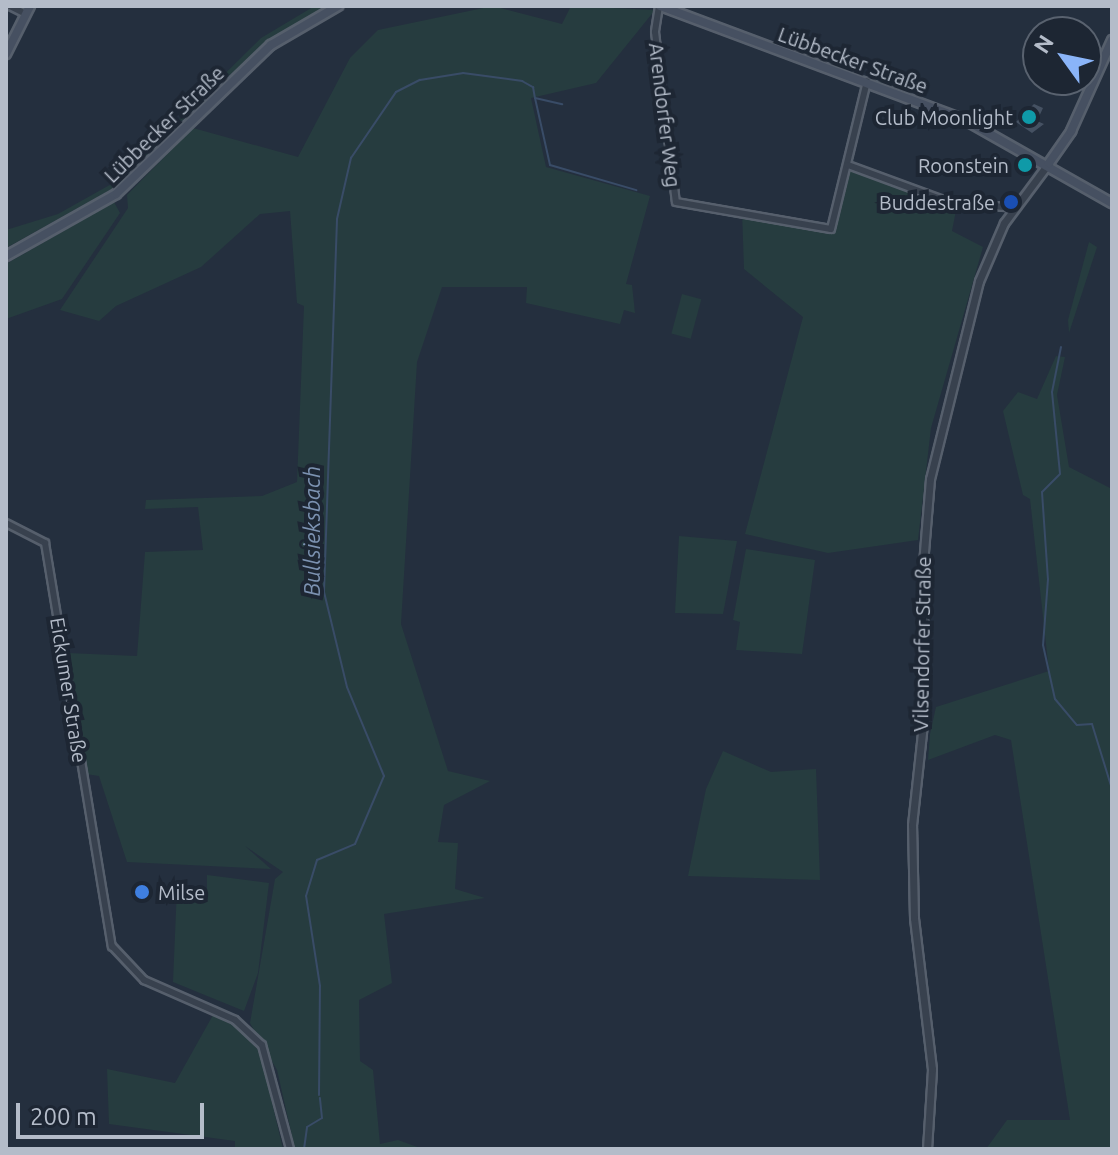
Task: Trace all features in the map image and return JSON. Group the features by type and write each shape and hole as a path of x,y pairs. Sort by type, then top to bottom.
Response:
{"main road":[{"name":"Lübbecker Straße","path":"6,256 116,194 271,45 338,6"},
{"name":"Lübbecker Straße","path":"660,6 867,81 1049,163 1112,203"},
{"path":"6,54 28,10"},
{"path":"1049,163 1071,131 1112,40"}],"street":[{"path":"10,6 28,10"},
{"name":"Arendorfer Weg","path":"660,6 655,32 676,202 831,229 867,81"},
{"name":"Vilsendorfer Straße","path":"927,1149 932,1069 914,918 912,825 925,706 924,533 934,451 966,319 1014,208 1049,163"},
{"path":"848,165 941,200 1014,208"},
{"name":"Eickumer Straße","path":"6,523 45,543 108,933 126,963 158,987 235,1020 262,1045 290,1149"}],"green space":[{"path":"326,6 228,76 112,189 6,248 6,230 58,214 115,182 261,38 313,7"},
{"path":"493,6 562,24 571,6 655,10 596,83 531,98 546,167 650,196 626,284 632,285 635,313 624,310 620,324 526,303 527,287 442,287 417,362 401,624 448,771 490,781 444,805 438,842 458,843 455,889 485,898 384,914 392,983 359,1000 360,1061 373,1070 380,1144 398,1140 423,1149 295,1149 277,1070 250,1023 275,879 283,872 245,846 271,869 127,862 99,776 86,774 67,653 137,656 145,552 203,550 198,507 145,509 146,500 262,496 297,482 304,306 297,303 290,211 260,214 201,267 116,306 99,321 60,310 128,208 127,195 193,128 298,157 350,58 378,30"},
{"path":"845,167 957,205 952,231 983,247 931,428 918,540 828,553 745,534 803,317 744,269 742,211 830,226"},
{"path":"114,202 120,213 62,299 6,319 6,264"},
{"path":"1089,242 1097,247 1069,333 1068,320"},
{"path":"682,294 701,299 691,339 671,334"},
{"path":"1056,356 1065,357 1057,395 1069,467 1112,489 1112,1149 986,1149 1007,1120 1070,1120 1011,740 995,735 928,760 930,734 936,707 1049,671 1030,499 1023,495 1003,411 1018,392 1037,399"},
{"path":"679,536 737,541 723,614 675,613"},
{"path":"746,549 815,560 802,654 736,650 740,622 733,620"},
{"path":"723,751 771,772 816,769 820,880 688,876 706,789"},
{"path":"207,875 269,883 258,973 244,1011 173,982 177,888 207,889"},
{"path":"213,1015 238,1027 260,1052 283,1149 235,1149 235,1141 109,1124 107,1069 175,1083"}],"building":[{"name":"Club Moonlight","path":"1034,104 1043,108 1037,121 1044,124 1032,133 1016,122"}],"waterway":[{"name":"Bullsieksbach","path":"319,1095 320,986 306,896 317,860 355,844 384,776 347,687 324,592 337,219 351,158 396,92 420,80 463,73 522,81 533,87 535,98 562,104"},
{"name":"Bullsieksbach","path":"535,98 550,165 636,190"},
{"path":"1061,347 1052,392 1060,474 1042,492 1048,579 1043,645 1055,699 1077,725 1092,724 1112,789"},
{"path":"1112,839 1112,848"},
{"name":"Bullsieksbach","path":"304,1149 307,1127 322,1118 320,1098"}],"place":[{"name":"Club Moonlight","path":"1029,117"},
{"name":"Roonstein","path":"1025,165"},
{"name":"Buddestraße","path":"1011,202"},
{"name":"Milse","path":"142,892"}]}
